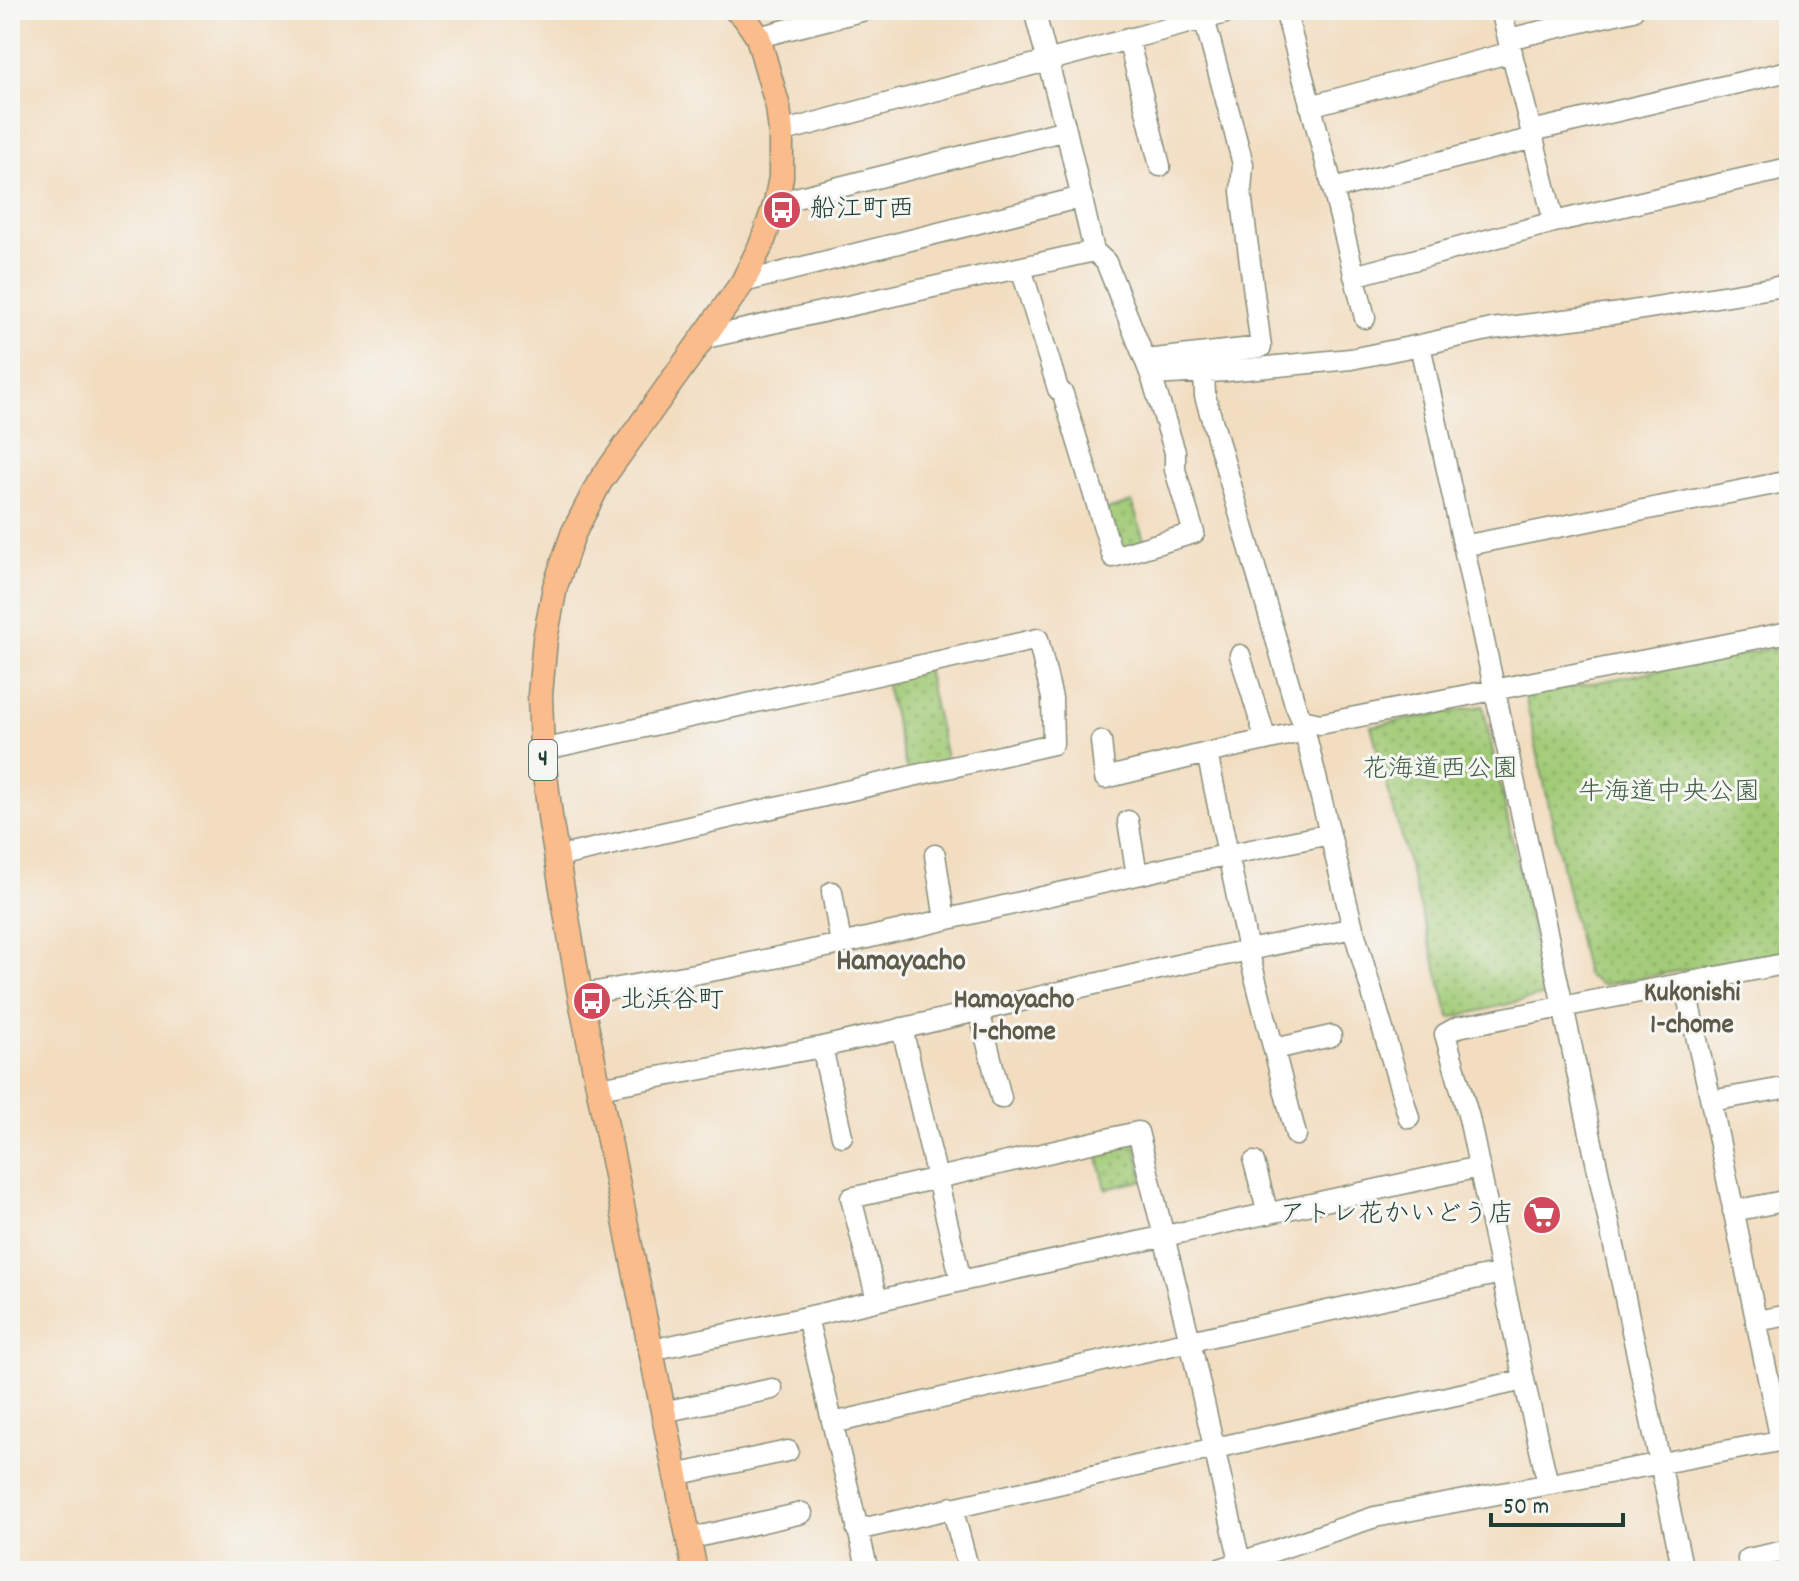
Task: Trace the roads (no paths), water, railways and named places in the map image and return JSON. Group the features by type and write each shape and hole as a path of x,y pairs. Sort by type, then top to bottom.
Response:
{"main road":[{"name":"4","path":"695,1571 580,995 542,750 540,695 545,639 555,587 573,534 599,483 743,282 762,243 776,203 781,177 778,107 758,37 744,16 736,10"}],"street":[{"path":"758,37 865,10"},
{"path":"1021,268 1113,557 1194,533 1175,470 1175,452 1149,367 1106,262 1094,251 1034,10"},
{"path":"781,132 1237,10"},
{"path":"1285,10 1365,318"},
{"path":"1501,10 1554,222"},
{"path":"1310,106 1633,10"},
{"path":"1149,367 1261,347 1241,191 1243,164 1204,18"},
{"path":"1128,38 1160,166"},
{"path":"1333,189 1533,134 1789,71"},
{"path":"776,203 1066,130"},
{"path":"1354,276 1554,222 1789,168"},
{"path":"743,282 1082,197"},
{"path":"701,339 1094,251"},
{"path":"1149,367 1204,372 1351,359 1492,329 1613,314 1789,285"},
{"path":"1420,345 1683,1571"},
{"path":"1204,372 1205,396 1304,726 1353,928 1409,1118"},
{"path":"1463,546 1789,481"},
{"path":"1101,741 1105,778 1266,740 1304,726 1789,632"},
{"path":"542,750 1038,639 1052,698 1053,744 557,857"},
{"path":"1240,655 1266,740"},
{"path":"1207,753 1248,950 1296,1135"},
{"path":"1128,821 1137,875"},
{"path":"580,995 841,944 1228,854 1330,834"},
{"path":"935,855 945,920"},
{"path":"832,892 841,944"},
{"path":"599,1088 822,1047 1353,928"},
{"path":"1548,1484 1469,1118 1445,1034 1458,1027 1789,963"},
{"path":"1214,1571 1250,1564 1375,1517 1785,1440 1756,1321 1684,983"},
{"path":"979,1011 1001,1098"},
{"path":"902,1028 961,1281"},
{"path":"1275,1049 1331,1036"},
{"path":"822,1047 842,1136"},
{"path":"1711,1101 1789,1087"},
{"path":"877,1300 851,1198 1138,1132 1215,1448 1250,1564"},
{"path":"1254,1162 1268,1214"},
{"path":"651,1350 1479,1167"},
{"path":"1733,1211 1789,1200"},
{"path":"833,1423 1501,1273"},
{"path":"1756,1321 1789,1315"},
{"path":"807,1317 868,1571"},
{"path":"857,1530 1524,1380"},
{"path":"663,1412 772,1389"},
{"path":"675,1475 788,1451"},
{"path":"952,1507 969,1571"},
{"path":"688,1539 802,1513"},
{"path":"1750,1571 1748,1559 1789,1550"}],"place":[{"name":"船江町西","path":"782,210"},
{"name":"北浜谷町","path":"592,1001"},
{"name":"アトレ花かいどう店","path":"1542,1215"}],"district":[{"name":"Hamayacho","path":"901,963"},
{"name":"Kukonishi 1-chome","path":"1692,1011"},
{"name":"Hamayacho 1-chome","path":"1014,1018"}],"park label":[{"name":"花海道西公園","path":"1440,770"},
{"name":"牛海道中央公園","path":"1669,793"}]}
